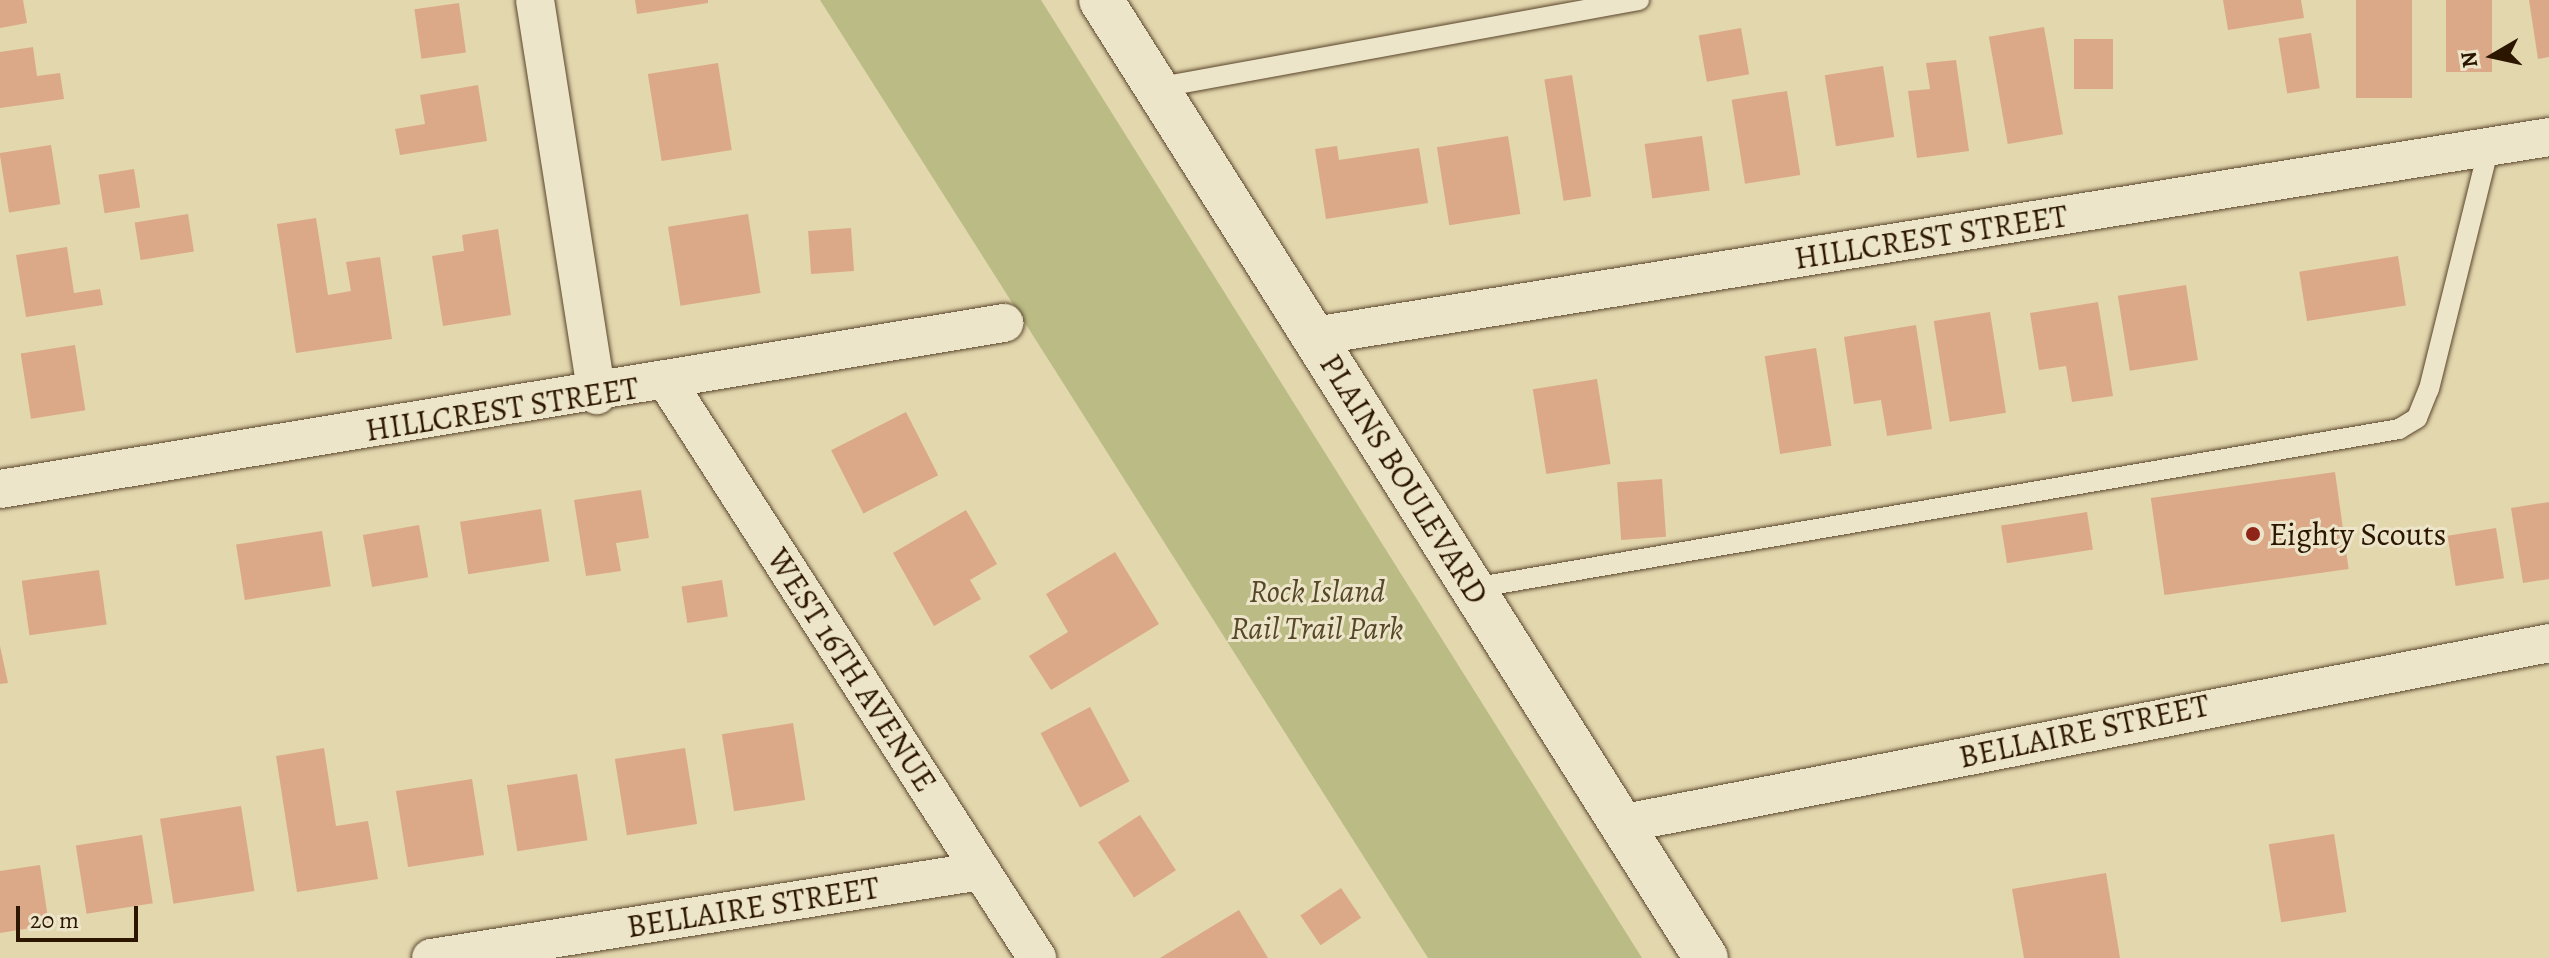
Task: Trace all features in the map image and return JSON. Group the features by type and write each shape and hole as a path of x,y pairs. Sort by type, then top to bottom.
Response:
{"main road":[{"name":"PLAINS BOULEVARD","path":"1101,0 1706,958"}],"street":[{"path":"535,0 597,395"},
{"name":"HILLCREST STREET","path":"1314,336 2549,137"},
{"name":"HILLCREST STREET","path":"0,489 597,395 1004,323"},
{"name":"WEST 16TH AVENUE","path":"667,382 1037,958"},
{"name":"BELLAIRE STREET","path":"1620,824 2549,643"},
{"name":"BELLAIRE STREET","path":"431,958 981,871"}],"lane":[{"path":"1155,88 1639,0"},
{"path":"1473,588 2399,429 2417,418 2429,389 2489,147"}],"green space":[{"name":"Rock Island Rail Trail Park","path":"820,0 1041,0 1642,958 1428,958"}],"building":[{"path":"0,0 23,0 27,23 0,28"},
{"path":"635,0 708,0 708,3 637,14"},
{"path":"2223,0 2301,0 2304,18 2228,30"},
{"path":"2356,0 2412,0 2412,98 2356,98"},
{"path":"2446,0 2492,0 2492,72 2446,72"},
{"path":"2529,0 2549,0 2549,57 2538,59"},
{"path":"459,3 466,53 421,59 414,9"},
{"path":"2044,27 2063,134 2008,144 1989,37"},
{"path":"1741,28 1749,74 1707,82 1699,35"},
{"path":"2311,33 2320,88 2287,93 2278,38"},
{"path":"2074,39 2113,39 2113,89 2074,89"},
{"path":"33,47 37,76 60,73 64,99 0,108 0,52"},
{"path":"1956,60 1969,151 1917,158 1908,91 1930,89 1926,63"},
{"path":"718,63 732,150 662,161 648,74"},
{"path":"1883,66 1894,137 1836,146 1825,75"},
{"path":"1572,75 1591,196 1564,201 1544,79"},
{"path":"478,85 487,141 400,155 395,129 425,124 420,95"},
{"path":"1787,91 1800,175 1745,184 1732,100"},
{"path":"1508,136 1520,214 1449,225 1437,147"},
{"path":"1702,136 1710,190 1652,199 1645,144"},
{"path":"51,145 60,204 9,212 0,153"},
{"path":"1337,146 1339,160 1419,148 1428,203 1326,219 1315,149"},
{"path":"134,169 140,208 105,213 98,175"},
{"path":"188,214 194,252 141,260 135,222"},
{"path":"748,214 761,293 681,306 668,227"},
{"path":"316,218 328,295 351,291 346,262 380,257 392,339 296,353 277,224"},
{"path":"851,228 854,271 811,274 808,231"},
{"path":"498,229 511,315 443,326 432,256 464,251 462,235"},
{"path":"67,247 74,293 100,289 103,305 26,317 16,255"},
{"path":"2398,256 2406,305 2307,321 2299,272"},
{"path":"2186,285 2198,360 2130,371 2118,296"},
{"path":"2098,302 2113,396 2072,402 2066,366 2039,370 2030,313"},
{"path":"1990,312 2006,413 1950,422 1934,321"},
{"path":"1916,325 1932,429 1887,436 1881,400 1854,404 1844,337"},
{"path":"75,345 85,410 31,419 21,354"},
{"path":"1816,348 1831,446 1780,454 1765,356"},
{"path":"1597,379 1610,464 1546,474 1533,389"},
{"path":"906,412 938,475 863,513 831,450"},
{"path":"2335,472 2349,569 2164,595 2151,498"},
{"path":"1662,479 1666,537 1621,540 1617,482"},
{"path":"641,490 649,538 616,543 621,571 586,576 574,500"},
{"path":"2549,502 2549,579 2523,583 2511,508"},
{"path":"541,509 549,561 468,574 460,522"},
{"path":"966,510 997,564 970,580 981,599 934,626 893,553"},
{"path":"2087,512 2093,550 2007,563 2001,526"},
{"path":"419,525 428,577 372,587 363,535"},
{"path":"2496,528 2504,578 2456,586 2448,536"},
{"path":"322,531 331,586 245,600 236,545"},
{"path":"1115,552 1159,624 1051,690 1029,656 1068,632 1046,594"},
{"path":"99,570 107,624 29,635 22,581"},
{"path":"722,580 728,617 687,623 682,586"},
{"path":"0,646 8,683 0,684"},
{"path":"1090,707 1129,781 1080,807 1041,733"},
{"path":"793,723 805,800 734,811 722,734"},
{"path":"324,748 336,826 368,821 378,879 297,892 276,756"},
{"path":"685,748 697,824 627,835 615,759"},
{"path":"577,774 587,840 517,851 507,785"},
{"path":"472,779 484,855 408,867 396,791"},
{"path":"241,806 254,891 173,904 160,819"},
{"path":"1140,815 1176,870 1134,898 1098,842"},
{"path":"2334,834 2346,912 2281,922 2269,844"},
{"path":"142,835 153,903 87,914 76,845"},
{"path":"40,865 49,925 0,933 0,871"},
{"path":"2106,873 2120,958 2024,958 2012,889"},
{"path":"1341,888 1361,918 1321,945 1300,915"},
{"path":"1239,910 1268,958 1160,958"}],"place":[{"name":"Eighty Scouts","path":"2253,534"}]}
